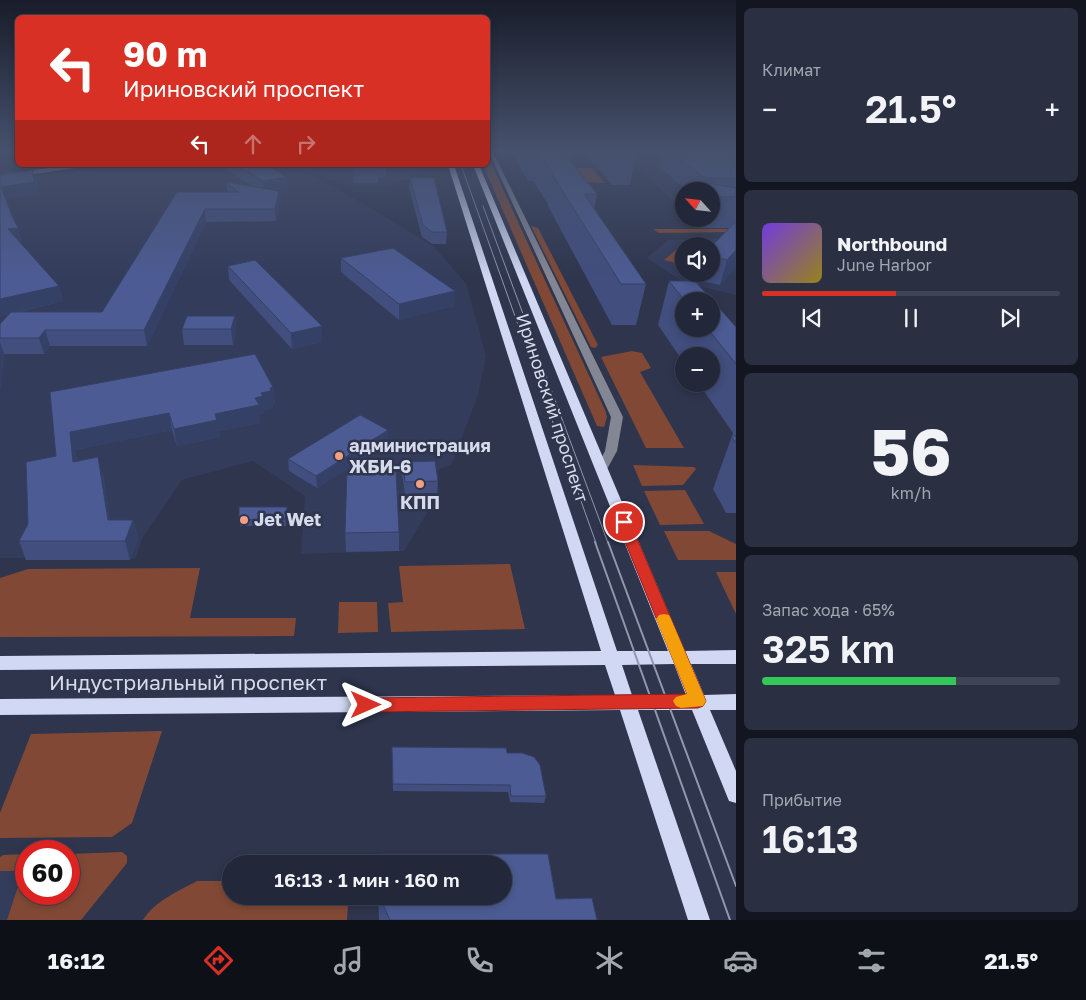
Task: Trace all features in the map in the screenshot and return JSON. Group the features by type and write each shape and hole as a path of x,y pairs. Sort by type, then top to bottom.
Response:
{"main road":[{"name":"Ириновский проспект","path":"461,193 698,920"},
{"name":"Ириновский проспект","path":"488,193 736,794"},
{"name":"Индустриальный проспект","path":"0,662 736,657"},
{"name":"Индустриальный проспект","path":"0,707 736,702"}],"street":[{"path":"510,193 617,417 611,451 602,468"}],"shaded area":[{"path":"0,193 344,193 434,247 466,283 486,356 478,395 452,464 434,472 440,492 404,551 301,554 305,496 253,461 182,480 143,537 135,559 0,558"},
{"path":"495,193 505,193 605,410 607,417 604,427 597,426"},
{"path":"664,193 675,193 675,200 672,200"},
{"path":"531,226 538,228 598,345 595,348 591,347"},
{"path":"653,229 732,229 733,232 659,233"},
{"path":"720,238 736,238 736,295 683,282 720,282"},
{"path":"668,240 675,240 675,276 647,258"},
{"path":"675,251 675,263 664,260"},
{"path":"632,351 642,353 651,368 640,372 684,448 646,448 601,357"},
{"path":"633,465 694,467 696,469 683,485 642,486"},
{"path":"685,490 704,524 660,525 644,491"},
{"path":"664,531 709,531 736,544 736,560 678,560"},
{"path":"510,564 525,629 391,632 388,603 403,602 399,566"},
{"path":"200,568 190,618 296,618 294,636 0,637 0,578 28,569"},
{"path":"716,572 736,572 736,614"},
{"path":"339,602 377,602 378,632 338,633"},
{"path":"162,731 132,823 112,837 0,838 0,813 31,734"},
{"path":"122,852 127,856 127,863 81,920 7,920 15,896 15,905 80,905 80,854"},
{"path":"15,854 15,871 0,871 0,857"},
{"path":"0,869 15,869 15,902 9,920 0,920"},
{"path":"197,881 222,881 222,905 348,905 347,920 143,920 154,907"}],"building":[{"path":"0,193 3,193 18,228 8,229 59,286 0,299"},
{"path":"176,193 279,193 275,209 205,209 144,330 45,330 39,338 0,338 0,324 11,312 102,312"},
{"path":"414,193 438,193 447,232 432,232 423,225"},
{"path":"564,193 597,194 584,194 646,284 621,284"},
{"path":"720,193 736,193 736,197 720,197"},
{"path":"736,221 736,250 727,260 720,258 720,238"},
{"path":"393,248 455,291 399,304 341,258"},
{"path":"255,260 322,326 291,333 228,266"},
{"path":"669,281 696,282 705,292 678,292"},
{"path":"720,309 736,327 736,364 714,337 720,337"},
{"path":"187,316 235,316 231,329 182,329"},
{"path":"255,354 273,387 270,388 271,391 261,393 263,396 255,398 259,405 215,414 217,420 174,429 169,413 70,432 73,462 98,457 108,520 133,520 125,541 19,541 28,524 26,462 56,456 50,392"},
{"path":"360,415 388,430 316,476 288,459"},
{"path":"731,436 736,436 736,443"},
{"path":"435,461 438,481 405,482 403,462"},
{"path":"347,471 396,471 399,532 345,533"},
{"path":"239,507 287,507 285,519 239,520"},
{"path":"392,747 506,748 507,753 522,753 534,757 540,765 546,796 511,796 510,785 393,784"},
{"path":"548,854 556,899 592,898 597,920 390,920 383,905 512,905 512,855 378,855"}],"tram line":[{"path":"471,193 596,543"},
{"path":"483,206 608,543"},
{"path":"595,542 730,920"},
{"path":"608,542 736,886"}],"slow traffic":[{"path":"664,619 698,701 681,701"}],"place":[{"name":"администрация ЖБИ-6","path":"339,456"},
{"name":"КПП","path":"420,484"},
{"name":"Jet Wet","path":"244,520"}],"route":[{"path":"366,705 698,701 624,522"}]}
